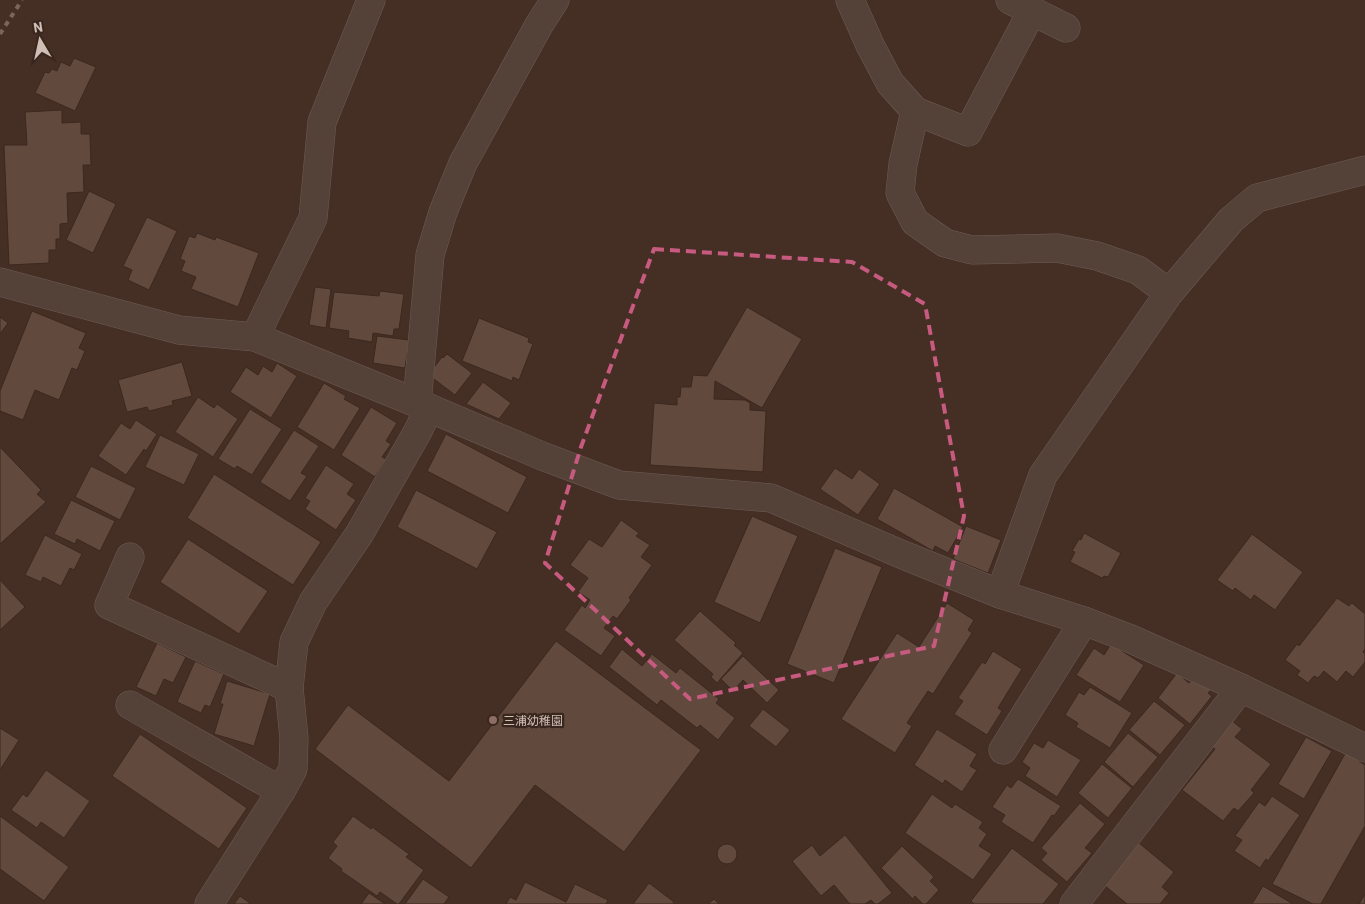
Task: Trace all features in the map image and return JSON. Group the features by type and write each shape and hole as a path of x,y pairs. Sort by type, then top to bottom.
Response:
{"street":[{"path":"255,337 313,218 322,122 371,0"},
{"path":"209,904 293,769 294,738 289,688 294,642 313,602 360,533 418,431 423,405 430,255 443,212 463,163 539,25 555,0"},
{"path":"850,0 870,45 890,83 915,111 968,132 1021,6 1066,28"},
{"path":"915,111 903,164 900,193 915,222 944,243 972,250 1057,248 1097,256 1138,270 1169,293"},
{"path":"1000,594 1042,475 1169,293 1231,220 1257,198 1365,170"},
{"path":"0,282 179,330 255,337 423,405 542,456 620,486 771,498 903,555 1000,594 1084,621 1131,639 1240,688 1365,748"},
{"path":"130,557 109,604 289,688"},
{"path":"1003,750 1084,621"},
{"path":"1074,904 1240,688"},
{"path":"130,705 281,791"}],"highlighted area":[{"path":"654,249 852,262 925,304 964,516 934,646 690,699 545,563 581,447"}],"building":[{"path":"74,58 96,67 75,111 35,93 45,72 49,73 52,69 57,71 61,62 70,66"},
{"path":"62,110 62,123 81,122 81,134 90,134 91,165 83,165 84,192 67,193 68,223 60,224 60,239 56,239 56,250 49,250 49,263 9,265 4,145 27,145 25,112"},
{"path":"89,191 116,204 93,253 66,240"},
{"path":"147,217 177,231 149,290 128,280 132,270 123,266"},
{"path":"197,233 215,240 216,237 259,253 238,307 191,289 196,277 181,271 185,261 180,259 189,236 195,238"},
{"path":"315,287 331,289 326,328 309,325"},
{"path":"380,291 404,294 399,329 394,329 393,336 373,333 372,342 348,338 349,331 329,328 334,292 379,296"},
{"path":"747,307 802,339 762,408 715,381 714,399 745,400 750,403 750,410 766,411 763,472 650,465 654,403 677,405 677,397 680,397 681,387 691,387 693,375 707,376"},
{"path":"32,311 86,333 79,348 85,351 77,370 72,368 59,400 35,390 23,420 0,411 0,391"},
{"path":"0,317 8,323 0,334"},
{"path":"479,318 529,338 528,342 533,344 519,380 513,377 512,381 462,361"},
{"path":"377,336 409,340 405,368 373,363"},
{"path":"447,354 472,373 455,395 430,376 434,371 432,370 442,357"},
{"path":"182,362 192,396 172,401 173,405 149,411 147,407 127,412 118,380"},
{"path":"277,363 297,376 271,418 230,392 246,367 258,375 263,366 272,372"},
{"path":"483,382 511,403 499,419 466,404"},
{"path":"324,383 346,396 344,399 360,408 334,450 297,427"},
{"path":"198,397 214,408 217,404 238,419 213,457 175,432"},
{"path":"371,407 397,423 386,441 391,444 382,457 386,459 375,477 341,455"},
{"path":"250,409 282,429 252,475 237,466 235,469 218,459"},
{"path":"136,420 157,434 126,475 98,456 121,423 130,429"},
{"path":"294,430 319,446 301,473 307,476 290,501 260,482"},
{"path":"446,434 527,477 508,513 427,471"},
{"path":"160,435 199,454 184,485 145,467"},
{"path":"0,447 41,490 37,494 46,502 0,544"},
{"path":"326,465 354,484 347,494 356,500 336,530 305,509 310,501 305,498"},
{"path":"91,466 136,488 120,520 75,497"},
{"path":"835,468 852,479 859,469 880,484 858,515 820,489"},
{"path":"214,474 321,542 293,585 187,518"},
{"path":"894,488 963,527 948,553 935,546 933,551 877,519"},
{"path":"416,490 497,532 477,569 397,527"},
{"path":"71,500 115,521 100,551 77,539 75,544 54,534"},
{"path":"752,516 798,536 760,623 714,602"},
{"path":"621,520 639,533 636,536 650,545 641,557 652,565 617,619 613,616 604,628 615,636 601,656 564,630 582,605 585,608 590,600 578,592 588,578 570,565 589,539 602,547"},
{"path":"966,526 1001,540 988,573 953,559"},
{"path":"1084,533 1121,553 1108,577 1104,576 1102,578 1070,562 1075,552 1072,551"},
{"path":"1252,534 1303,572 1275,610 1254,595 1251,600 1235,588 1233,591 1217,580"},
{"path":"45,535 82,554 74,570 70,568 61,586 43,577 41,582 25,575"},
{"path":"188,539 268,591 239,634 160,582"},
{"path":"835,548 882,567 834,683 787,664"},
{"path":"0,580 25,607 0,630"},
{"path":"1337,598 1349,606 1352,603 1365,614 1365,649 1363,652 1365,654 1365,662 1353,677 1346,671 1337,682 1324,671 1318,678 1314,676 1308,683 1297,675 1300,671 1285,660 1297,644 1299,646"},
{"path":"947,603 974,620 968,630 972,633 933,694 928,691 907,723 912,726 895,753 841,719 897,633 919,647"},
{"path":"700,611 736,643 734,645 743,653 717,683 711,677 713,674 674,640"},
{"path":"556,641 701,750 624,852 535,785 471,868 315,749 348,705 449,781"},
{"path":"157,643 186,657 173,683 164,679 156,696 136,687"},
{"path":"1111,644 1144,665 1120,702 1076,675 1094,648 1104,655"},
{"path":"622,649 642,666 652,654 676,673 680,668 719,699 716,703 735,718 718,740 700,725 697,728 661,700 657,705 609,667"},
{"path":"993,651 1022,669 998,708 1002,711 987,735 954,714 963,701 958,698 982,662 985,664"},
{"path":"743,656 779,690 767,703 743,680 733,691 721,679"},
{"path":"195,661 224,674 210,707 205,705 201,713 177,702"},
{"path":"1177,673 1189,683 1193,679 1211,690 1208,693 1212,696 1190,724 1158,698"},
{"path":"227,681 270,694 254,746 214,734 223,704 220,704"},
{"path":"1090,687 1132,713 1110,748 1076,727 1078,723 1065,715 1079,692 1084,695"},
{"path":"1154,701 1185,725 1160,755 1129,730"},
{"path":"763,709 790,730 776,747 749,726"},
{"path":"1231,720 1242,729 1235,737 1271,764 1251,790 1254,793 1238,811 1234,808 1223,821 1182,790 1215,749 1211,746"},
{"path":"0,728 19,740 0,770"},
{"path":"937,729 977,754 970,766 977,770 962,792 945,780 943,784 914,765"},
{"path":"1128,733 1158,757 1133,787 1104,762"},
{"path":"140,734 247,808 219,849 112,776"},
{"path":"1306,737 1332,751 1304,799 1278,784"},
{"path":"1048,740 1081,760 1057,797 1025,776 1030,768 1022,762 1034,743 1043,748"},
{"path":"1346,752 1365,765 1365,826 1321,904 1313,904 1272,884"},
{"path":"1102,764 1132,788 1108,818 1078,793"},
{"path":"46,770 90,801 64,838 41,822 37,828 11,810 23,794 27,797"},
{"path":"1018,779 1061,806 1054,816 1052,815 1033,843 1001,822 1005,815 992,807 1007,785 1011,788"},
{"path":"932,794 952,808 955,804 983,822 979,828 987,834 979,846 992,854 973,880 905,833"},
{"path":"1272,796 1300,815 1268,861 1266,859 1260,868 1234,851 1242,840 1235,836 1259,802 1265,806"},
{"path":"1080,803 1105,824 1085,848 1092,853 1067,882 1041,860 1047,853 1041,848"},
{"path":"0,816 69,867 44,901 0,869"},
{"path":"353,816 371,829 372,827 409,854 406,857 424,870 399,904 380,892 377,896 341,871 342,869 328,858 337,846 333,842"},
{"path":"845,835 892,893 878,904 871,900 865,904 850,904 834,885 821,896 792,861 812,845 820,856"},
{"path":"1139,843 1174,872 1162,887 1169,893 1160,904 1127,904 1104,885"},
{"path":"723,844 731,844 737,850 737,858 731,864 723,864 717,858 717,850"},
{"path":"902,846 934,877 930,881 939,890 926,904 923,904 915,896 913,899 881,868"},
{"path":"1012,848 1059,884 1043,904 974,904 971,901"},
{"path":"423,879 449,897 444,904 405,904"},
{"path":"525,882 566,902 575,884 608,900 606,904 506,904 510,897 516,900"},
{"path":"649,883 674,902 673,904 633,904"},
{"path":"1263,886 1293,904 1252,904"},
{"path":"369,893 385,904 361,904"},
{"path":"1365,894 1365,904 1359,904"},
{"path":"240,896 251,904 234,904"},
{"path":"714,899 719,904 708,904"}],"railway":[{"path":"0,34 22,0"}],"place":[{"name":"三浦幼稚園","path":"493,720"}]}
